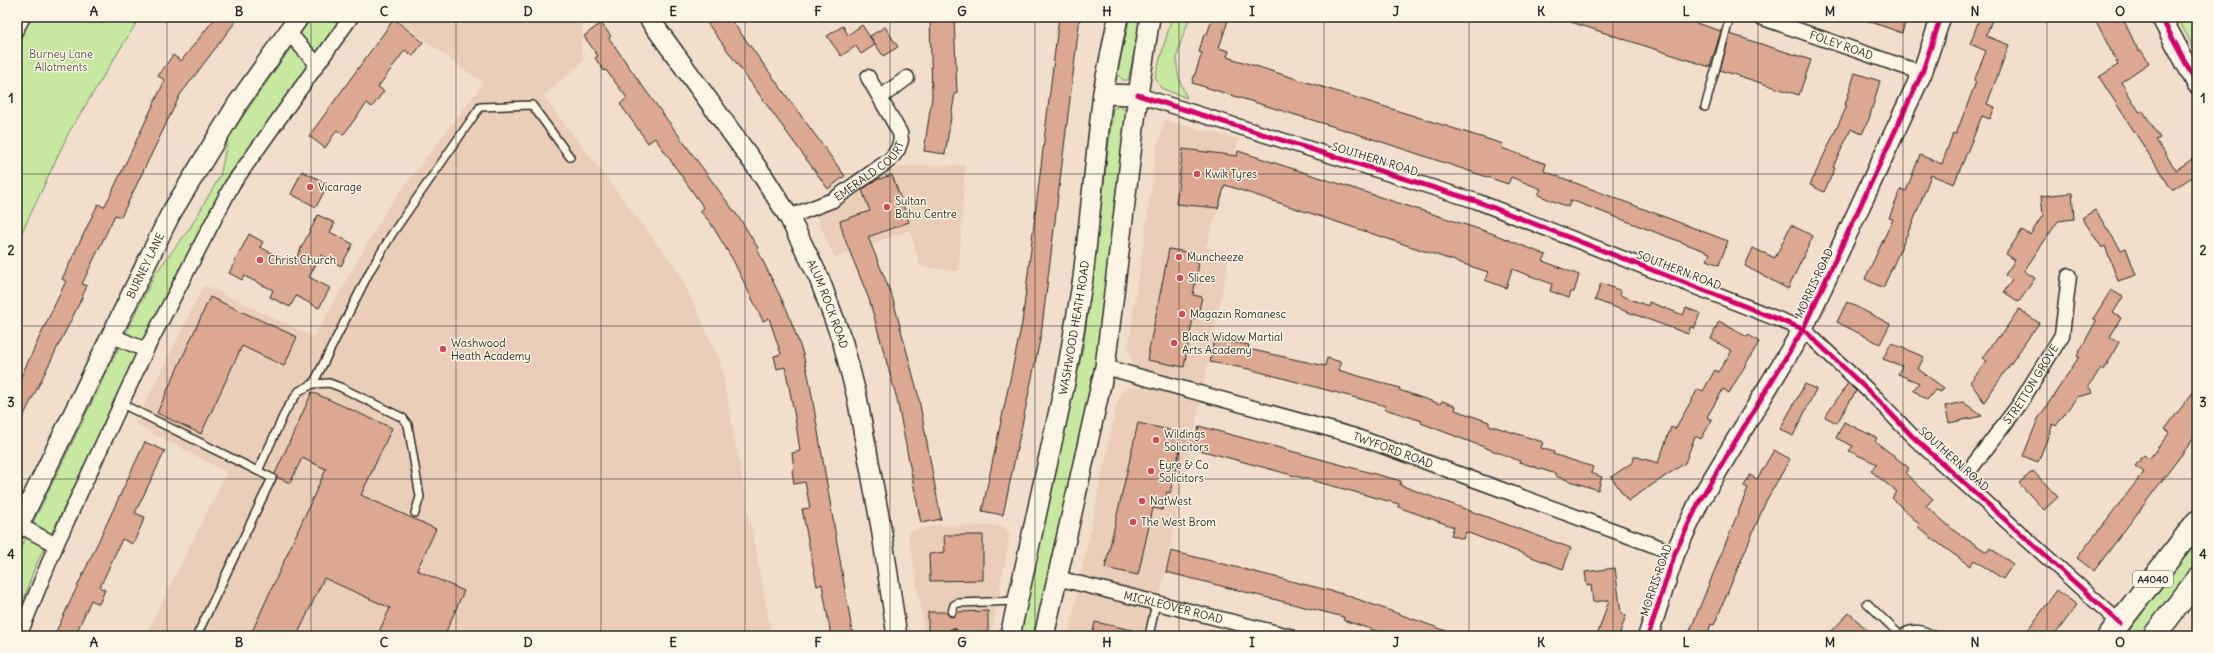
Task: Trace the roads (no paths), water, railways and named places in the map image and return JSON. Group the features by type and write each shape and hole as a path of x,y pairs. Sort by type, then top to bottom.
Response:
{"main road":[{"name":"A4040","path":"2115,629 2197,522"},
{"name":"A4040","path":"2154,636 2197,580"}],"street":[{"name":"BURNEY LANE","path":"18,527 110,335 170,215 238,103 299,17"},
{"path":"19,636 56,545 146,350 232,185 351,17"},
{"name":"ALUM ROCK ROAD","path":"648,17 763,176 789,217 819,278 845,351 857,397 897,636"},
{"name":"WASHWOOD HEATH ROAD","path":"1010,636 1066,378 1083,278 1103,94 1118,17"},
{"path":"1044,636 1105,367 1138,95 1150,17"},
{"name":"FOLEY ROAD","path":"1760,17 1922,73"},
{"name":"MORRIS ROAD","path":"1648,636 1675,553 1700,500 1803,329 1922,73 1941,17"},
{"path":"2161,17 2197,84"},
{"path":"288,32 317,64"},
{"name":"EMERALD COURT","path":"789,217 832,200 891,159 898,149 901,140 900,133 881,97 868,77"},
{"path":"881,97 907,78"},
{"path":"1103,94 1138,95"},
{"name":"SOUTHERN ROAD","path":"1138,95 1476,201 1803,329 1877,399 1912,436 1962,480 2115,629"},
{"name":"STRETTON GROVE","path":"1962,480 2019,405 2062,336 2069,276"},
{"path":"110,335 146,350"},
{"name":"TWYFORD ROAD","path":"1105,367 1355,436 1675,553"},
{"path":"18,527 56,545"},
{"name":"MICKLEOVER ROAD","path":"1057,578 1289,636"}],"lane":[{"path":"17,35 27,17"},
{"path":"1705,107 1730,17"},
{"path":"313,384 373,265 392,234 480,107 532,105 570,157"},
{"path":"258,470 286,410 299,391 313,384 329,383 403,418 408,425 420,497 415,512"},
{"path":"122,404 272,478 198,633"},
{"path":"952,612 954,605 958,603 1018,601"},
{"path":"1149,636 1156,603"},
{"path":"1867,604 1899,635 1916,628 1927,631 1934,636"}],"place":[{"name":"Kwik Tyres","path":"1197,174"},
{"name":"Vicarage","path":"310,187"},
{"name":"Sultan Bahu Centre","path":"887,207"},
{"name":"Muncheeze","path":"1179,257"},
{"name":"Christ Church","path":"260,260"},
{"name":"Slices","path":"1180,278"},
{"name":"Magazin Romanesc","path":"1182,314"},
{"name":"Black Widow Martial Arts Academy","path":"1174,343"},
{"name":"Washwood Heath Academy","path":"443,349"},
{"name":"Wildings Solicitors","path":"1156,440"},
{"name":"Eyre & Co Solicitors","path":"1151,471"},
{"name":"NatWest","path":"1142,501"},
{"name":"The West Brom","path":"1133,522"}],"park label":[{"name":"Burney Lane Allotments","path":"61,60"}]}
